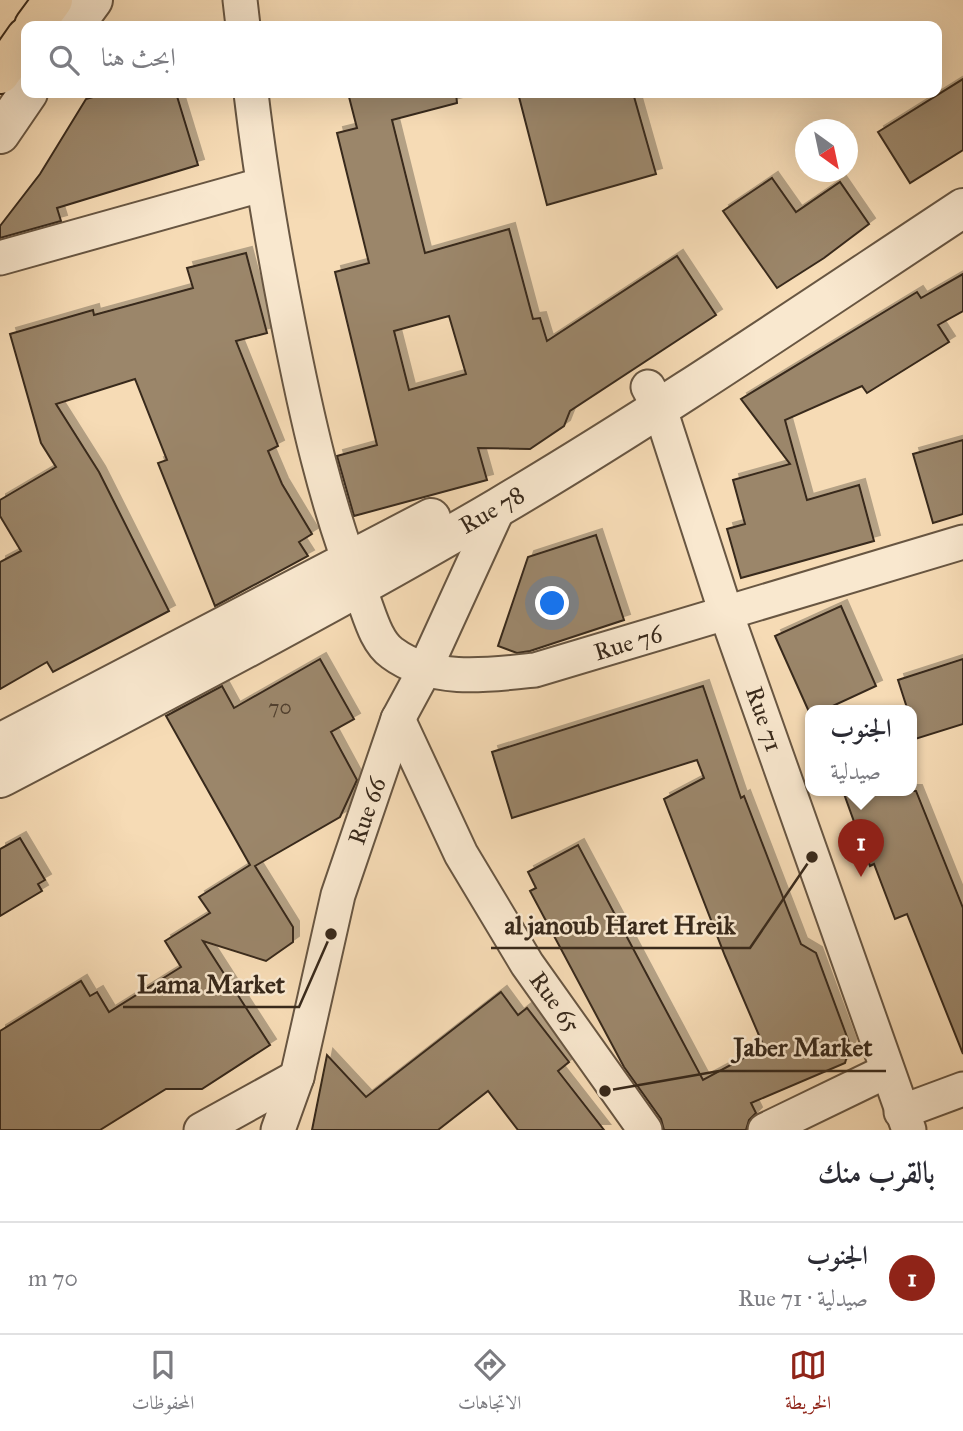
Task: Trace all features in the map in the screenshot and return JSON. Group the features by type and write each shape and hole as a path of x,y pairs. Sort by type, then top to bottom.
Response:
{"highway":[{"path":"37,21 52,0"}],"street":[{"path":"78,21 93,0"},
{"path":"240,0 242,21"},
{"path":"0,134 25,98"},
{"name":"Rue 76","path":"252,98 261,185 310,434 353,573 379,637 390,652 424,671 486,675 535,670 963,542"},
{"path":"0,778 90,713 353,573 501,483 654,398 963,184"},
{"path":"0,258 261,185"},
{"name":"Rue 78","path":"353,573 499,507 654,398 963,208"},
{"name":"Rue 71","path":"654,398 726,613 905,1121"},
{"name":"Rue 66","path":"278,1130 297,1077 338,895 398,719 424,671 499,507"},
{"path":"0,743 90,713"},
{"name":"Rue 65","path":"398,719 461,854 527,964 645,1130"},
{"path":"765,1130 887,1071"},
{"path":"201,1130 297,1077"},
{"path":"905,1121 963,1089"}],"building":[{"path":"963,79 963,150 910,183 878,132 933,98 942,98 942,92"},
{"path":"178,98 198,165 57,208 61,221 0,238 0,226 40,174 86,99"},
{"path":"349,98 456,98 457,103 392,120 425,253 509,229 533,319 540,318 547,341 677,256 716,315 570,411 564,426 530,449 478,448 487,480 354,516 337,456 377,445 335,272 369,263 337,133 357,128","holes":["449,316 466,374 409,390 394,331"]},
{"path":"519,98 634,98 656,174 547,205"},
{"path":"772,178 796,212 840,182 869,224 824,258 777,288 723,211"},
{"path":"246,253 267,333 236,341 278,446 268,451 282,484 312,534 299,542 308,556 215,606 158,463 167,460 135,379 56,404 99,472 169,611 53,672 47,662 0,689 0,562 21,551 0,516 0,500 56,467 41,443 10,334 93,310 94,315 193,288 187,268"},
{"path":"963,274 963,311 938,325 949,342 867,393 862,386 785,420 807,500 859,485 874,541 741,578 727,529 745,524 733,480 790,464 741,399 917,292 921,298"},
{"path":"963,440 963,514 933,523 913,454"},
{"path":"596,535 624,620 530,651 517,653 498,646 528,557"},
{"path":"841,606 876,686 835,705 806,705 775,636"},
{"path":"320,659 354,719 331,732 357,780 340,817 255,866 293,927 293,942 266,961 203,941 270,1045 202,1089 166,1089 100,1130 0,1130 0,1031 81,981 90,996 97,992 109,1012 181,967 165,941 210,913 199,897 250,865 166,716 222,686 234,708"},
{"path":"963,659 963,724 917,738 917,705 906,705 898,680"},
{"path":"703,686 741,798 744,796 801,944 816,953 850,1045 845,1063 751,1103 756,1113 749,1120 746,1130 664,1130 661,1119 624,1067 530,891 536,888 528,872 578,845 703,1080 764,1047 725,956 664,799 704,778 697,760 512,818 492,752"},
{"path":"917,793 963,908 963,1054 907,914 895,919 874,864 870,866 845,796 917,796"},
{"path":"20,838 45,880 38,884 42,891 0,916 0,849"},
{"path":"501,992 518,1015 527,1008 569,1062 558,1071 604,1130 518,1130 488,1091 438,1130 312,1130 327,1055 366,1097"}],"place":[{"name":"al janoub Haret Hreik","path":"812,857"},
{"name":"الجنوب","path":"861,877"},
{"name":"Lama Market","path":"331,934"},
{"name":"Jaber Market","path":"605,1091"}]}
